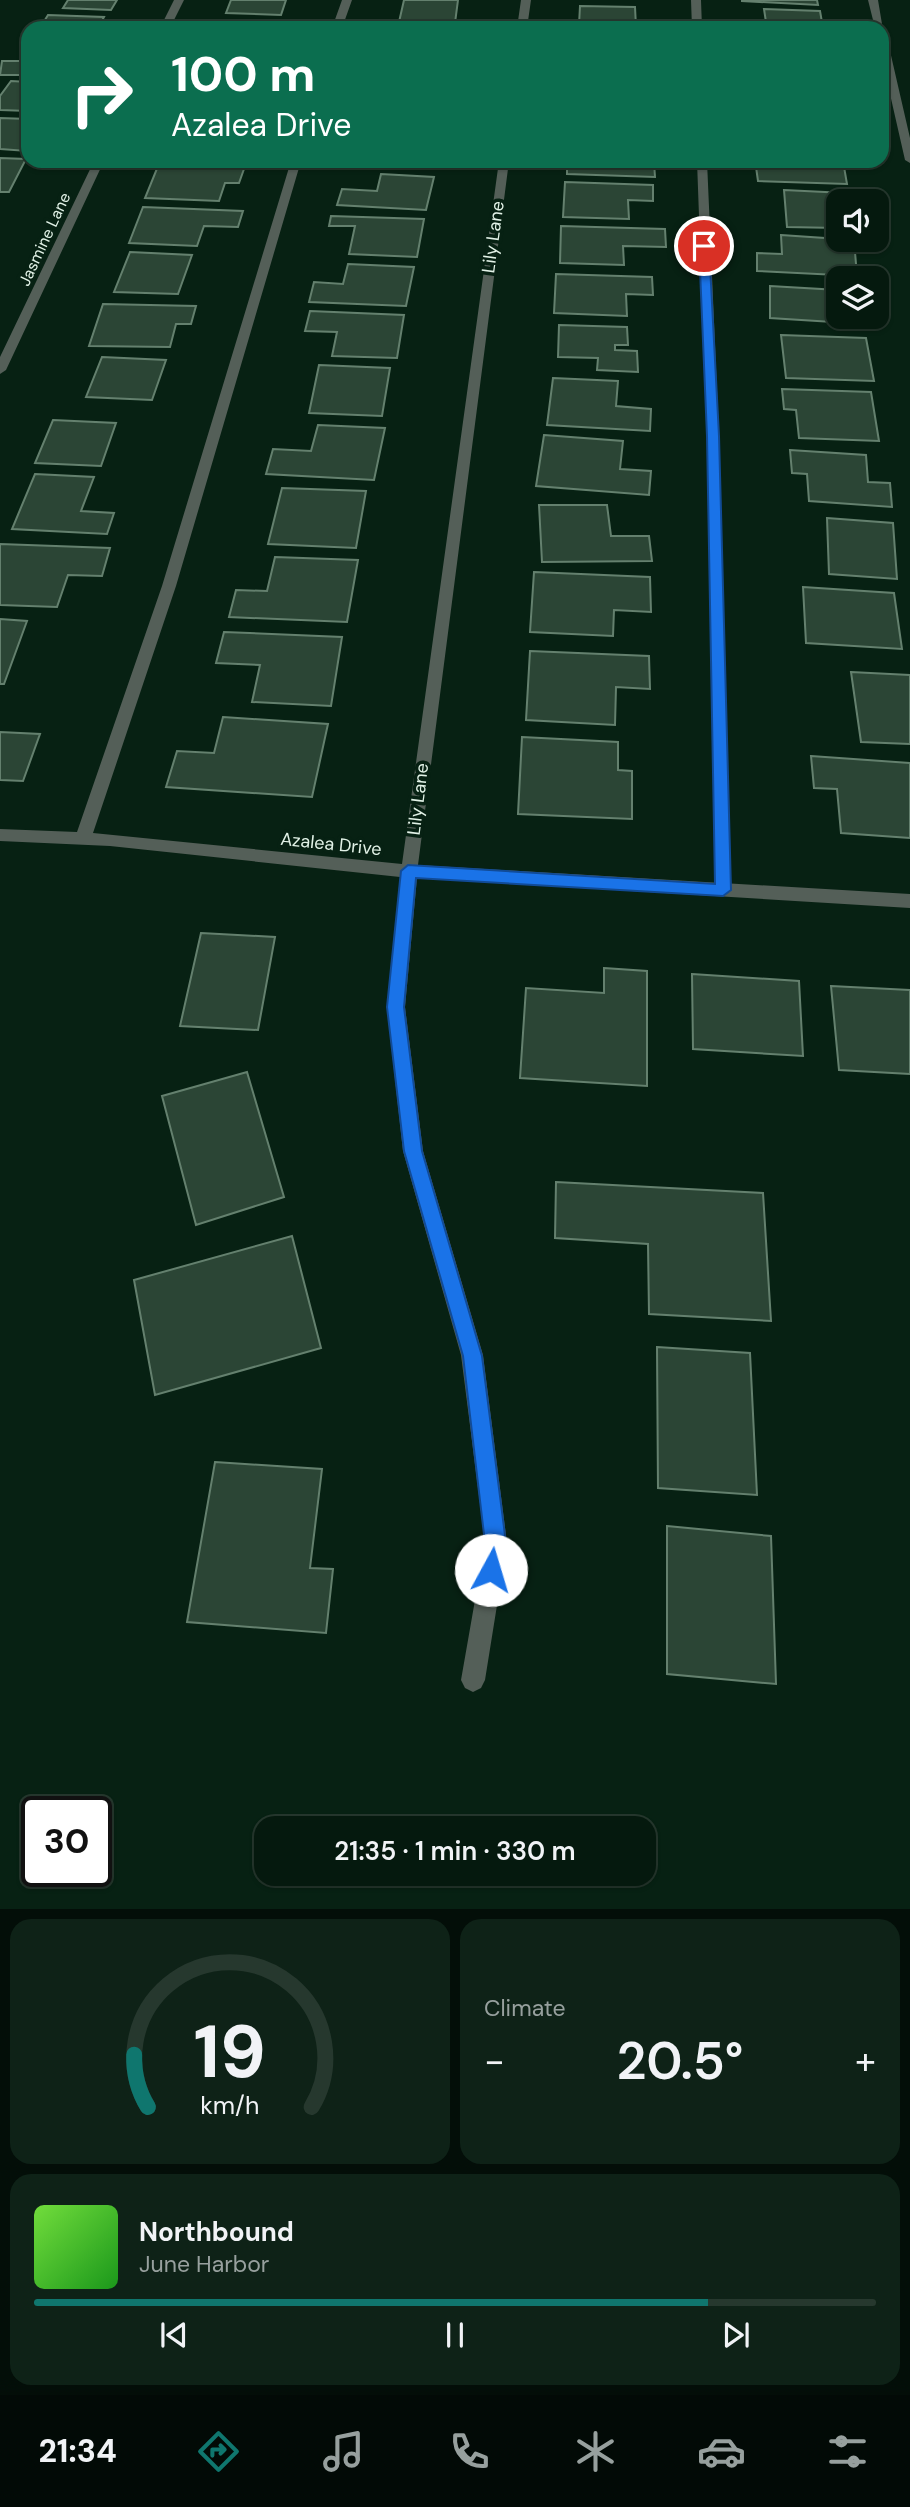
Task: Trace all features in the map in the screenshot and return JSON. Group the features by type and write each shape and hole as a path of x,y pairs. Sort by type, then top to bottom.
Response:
{"street":[{"path":"168,21 179,0"},
{"path":"339,21 346,0"},
{"path":"523,21 526,0"},
{"path":"696,0 697,21"},
{"path":"873,0 878,21"},
{"path":"889,68 910,160"},
{"name":"Jasmine Lane","path":"0,370 96,168"},
{"path":"83,839 169,586 294,168"},
{"name":"Lily Lane","path":"473,1680 496,1543 472,1356 413,1151 396,1007 408,871 503,168"},
{"path":"702,168 713,436 723,890"},
{"name":"Azalea Drive","path":"0,835 83,839 408,871 910,901"}],"building":[{"path":"68,0 117,0 111,10 63,8"},
{"path":"231,0 286,0 281,15 226,13"},
{"path":"404,0 458,0 455,21 399,21"},
{"path":"817,0 818,5 742,1"},
{"path":"580,6 635,7 636,21 579,21"},
{"path":"764,9 820,11 822,21 766,21"},
{"path":"48,15 104,17 102,21 44,21"},
{"path":"2,61 21,61 21,75 0,75"},
{"path":"11,81 21,82 21,111 0,110 0,96"},
{"path":"0,118 21,119 21,151 0,149"},
{"path":"0,158 21,159 21,168 9,192 0,192"},
{"path":"157,168 244,169 239,183 225,183 219,201 145,198"},
{"path":"567,168 654,168 655,177 567,174"},
{"path":"756,168 844,168 847,184 758,181"},
{"path":"381,174 434,177 426,210 337,205 342,189 377,191"},
{"path":"565,182 653,185 653,201 628,200 629,219 563,217"},
{"path":"784,190 826,192 826,228 787,227"},
{"path":"143,207 243,211 238,227 204,226 197,246 129,243"},
{"path":"331,216 424,219 417,257 349,254 355,226 329,226"},
{"path":"561,226 665,229 666,247 623,246 624,265 560,263"},
{"path":"781,235 826,238 826,252 855,252 856,266 826,266 826,274 757,271 757,253 782,254"},
{"path":"130,252 192,255 178,294 114,292"},
{"path":"348,264 414,267 406,306 309,302 314,282 343,284"},
{"path":"556,274 652,277 653,295 626,294 627,316 554,313"},
{"path":"770,286 826,289 826,322 770,318"},
{"path":"103,304 196,306 191,324 176,324 170,347 89,346"},
{"path":"310,311 404,315 397,358 332,356 337,332 305,331"},
{"path":"559,325 627,327 628,345 615,345 615,350 637,351 638,372 597,370 598,358 558,357"},
{"path":"781,335 866,338 874,381 786,378"},
{"path":"102,357 166,360 152,400 86,397"},
{"path":"319,365 390,368 382,416 309,413"},
{"path":"553,378 618,381 616,406 651,409 650,431 547,425"},
{"path":"782,389 871,392 879,441 799,438 796,410 784,409"},
{"path":"53,420 116,423 101,466 35,463"},
{"path":"318,425 385,428 374,480 266,474 273,449 311,451"},
{"path":"544,435 623,441 620,469 651,471 649,495 536,486"},
{"path":"790,450 866,455 868,482 890,483 892,507 809,501 807,474 792,473"},
{"path":"35,474 94,477 81,511 114,513 107,534 12,529"},
{"path":"282,488 366,491 356,548 268,544"},
{"path":"539,505 607,505 611,536 649,536 652,561 542,562"},
{"path":"827,518 893,523 897,579 829,574"},
{"path":"0,544 110,548 102,576 68,575 57,607 0,605"},
{"path":"275,557 358,560 347,622 229,617 236,590 267,591"},
{"path":"534,572 650,577 651,612 614,610 613,636 530,632"},
{"path":"803,587 894,593 902,649 806,643"},
{"path":"0,619 27,621 4,684 0,684"},
{"path":"224,632 342,637 331,706 252,702 260,665 216,663"},
{"path":"530,651 649,656 650,689 616,687 615,725 526,720"},
{"path":"851,672 910,675 910,744 861,742"},
{"path":"223,717 328,724 312,797 166,787 177,751 214,753"},
{"path":"0,732 40,734 23,781 0,780"},
{"path":"522,737 618,742 618,770 632,771 632,819 518,814"},
{"path":"811,756 910,763 910,838 841,833 837,789 814,788"},
{"path":"201,933 275,937 258,1030 180,1026"},
{"path":"604,968 647,971 647,1086 520,1078 526,988 604,993"},
{"path":"692,974 799,981 803,1056 693,1049"},
{"path":"831,986 910,990 910,1074 839,1070"},
{"path":"247,1072 284,1197 196,1225 162,1096"},
{"path":"556,1182 763,1193 771,1321 649,1314 648,1244 555,1238"},
{"path":"292,1236 321,1348 155,1395 134,1280"},
{"path":"657,1347 750,1353 757,1495 658,1488"},
{"path":"215,1462 322,1469 310,1568 333,1569 326,1633 187,1622"},
{"path":"667,1526 771,1536 776,1684 667,1674"}],"route":[{"path":"491,1570 496,1543 472,1356 413,1151 396,1007 408,871 723,890 713,436 704,246"}]}
